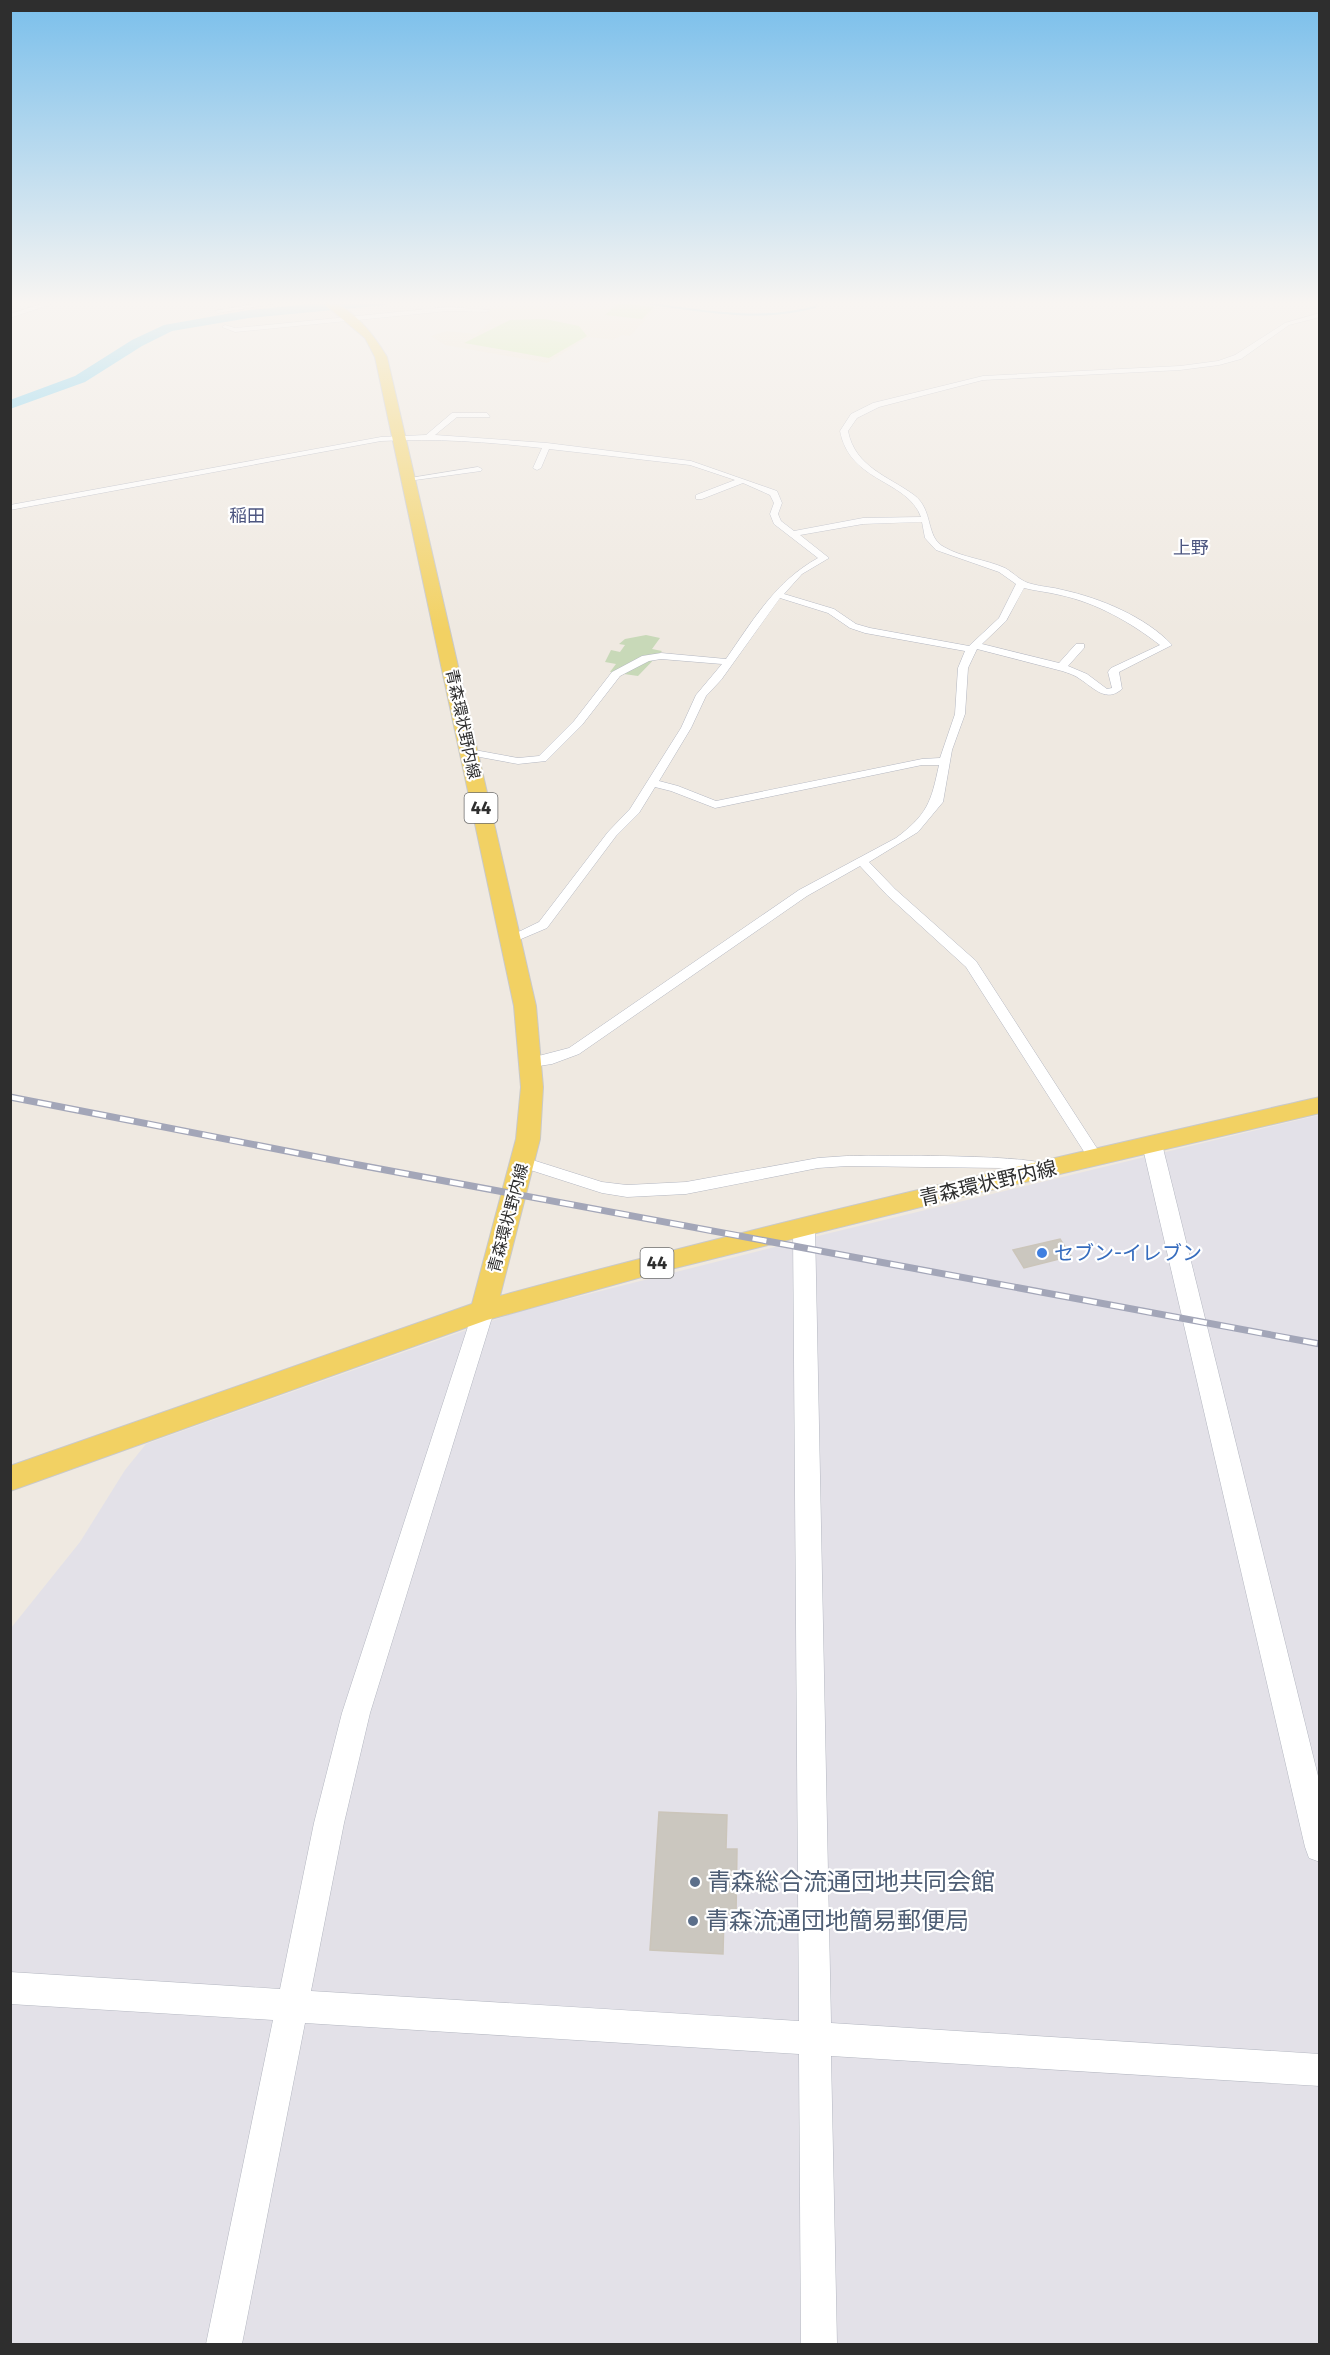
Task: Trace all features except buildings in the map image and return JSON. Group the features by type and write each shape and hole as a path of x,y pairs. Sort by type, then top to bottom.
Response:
{"main road":[{"name":"青森環状野内線","path":"393,411 525,1006 532,1062 531,1113 523,1162 483,1311"},
{"name":"青森環状野内線","path":"10,1479 483,1311 663,1261 1320,1105"}],"street":[{"path":"778,595 831,611 853,626 868,631 973,647 1060,668 1083,676 1101,691 1112,692 1118,686 1113,672 1115,670 1167,645 1126,616 1108,607 1062,592 1021,584 999,569 961,558 933,545 928,539 927,519 923,508 912,497 851,453 844,431 863,411"},
{"path":"428,437 455,415 488,415"},
{"path":"10,508 399,437 547,445 699,464 774,493 778,502 775,519 824,558 799,572 778,595 701,695 686,728 635,811 612,834 543,924 510,939"},
{"path":"537,468 547,445"},
{"path":"408,479 478,469"},
{"path":"699,498 743,480"},
{"path":"792,534 863,521 927,519"},
{"path":"532,1062 552,1059 574,1051 803,893 900,840 932,809 940,794 945,761 960,714 962,675 973,647 1003,619 1021,584"},
{"path":"1060,668 1080,646"},
{"path":"469,752 518,761 542,759 578,723 611,679 629,665 646,658 661,656 728,662"},
{"path":"651,783 674,788 715,805 922,762 945,761"},
{"path":"862,861 891,892 971,963 1095,1157"},
{"path":"1152,1144 1320,1847"},
{"path":"523,1162 602,1187 627,1191 686,1188 808,1165 847,1161 1003,1163 1048,1169"},
{"path":"804,1227 819,2344"},
{"path":"224,2344 329,1823 356,1713 483,1311"},
{"path":"10,1988 1320,2070"}],"shaded area":[{"path":"1319,1115 1319,2344 11,2344 11,1628 80,1542 125,1470 146,1444 514,1313 826,1234"}],"green space":[{"path":"646,635 660,638 652,649 662,651 638,676 610,672 616,664 605,662 611,650 620,652 625,645 619,644 625,639"}],"railway":[{"path":"10,1097 348,1163 1320,1344"}],"place":[{"name":"セブン-イレブン","path":"1042,1253"},
{"name":"青森総合流通団地共同会館","path":"695,1882"},
{"name":"青森流通団地簡易郵便局","path":"693,1921"}],"district":[{"name":"稲田","path":"247,516"},
{"name":"上野","path":"1191,548"}]}
